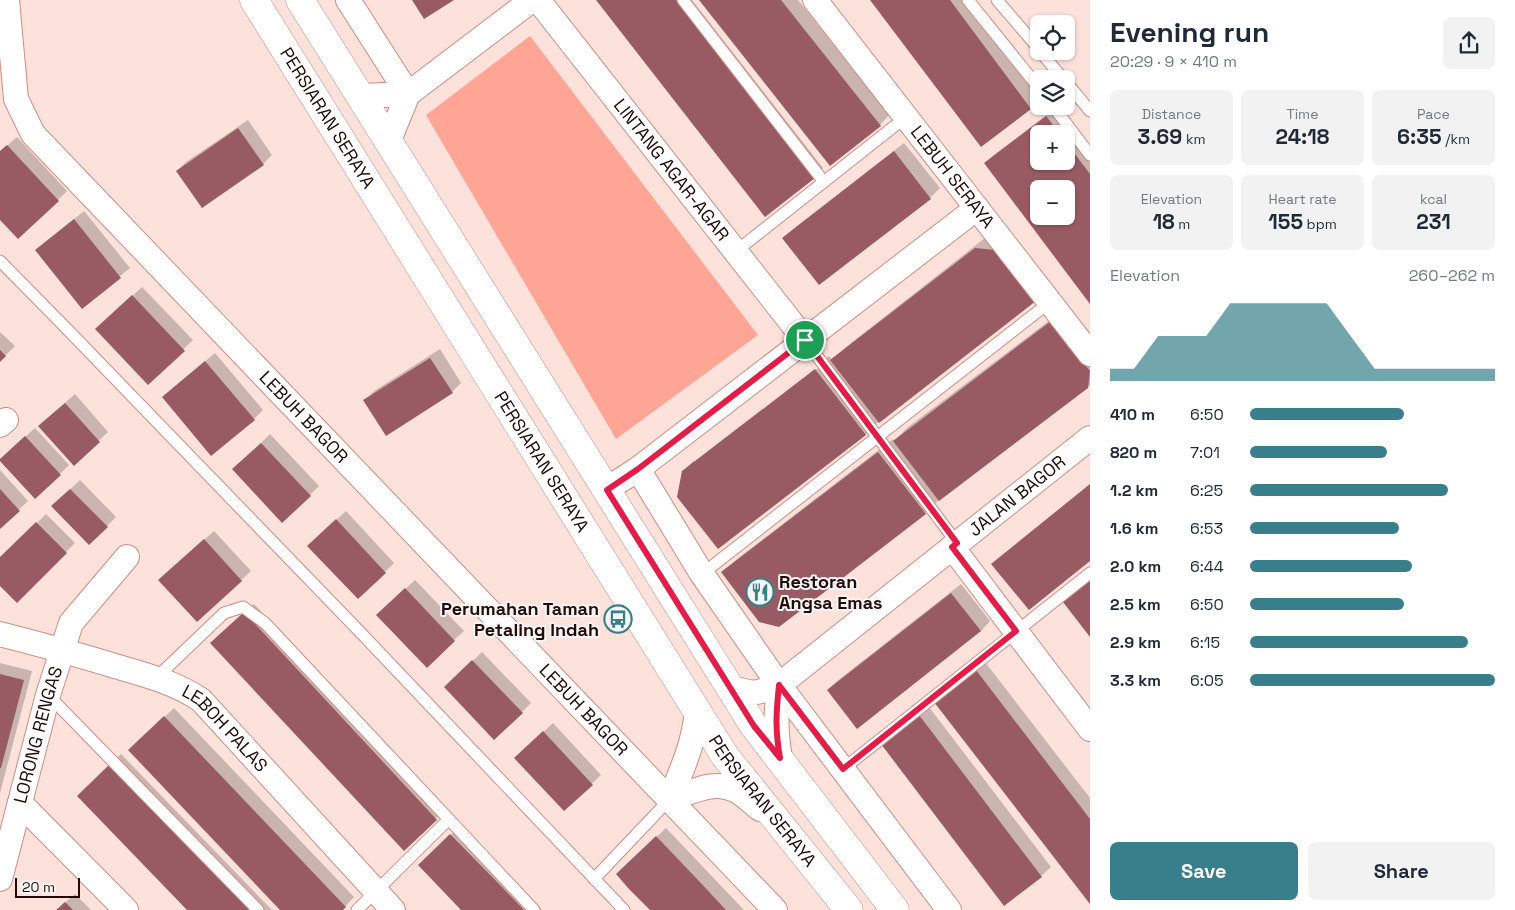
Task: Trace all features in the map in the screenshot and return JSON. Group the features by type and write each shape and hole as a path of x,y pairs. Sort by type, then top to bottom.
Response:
{"main road":[{"name":"PERSIARAN SERAYA","path":"254,0 725,756 849,910"},
{"path":"300,0 754,726 895,910"}],"street":[{"name":"LEBUH BAGOR","path":"7,0 16,99 33,134 775,910"},
{"path":"348,0 408,94"},
{"path":"389,140 408,94 532,0"},
{"name":"LINTANG AGAR-AGAR","path":"538,0 805,340"},
{"name":"LEBUH SERAYA","path":"814,0 1090,354"},
{"path":"361,96 408,94"},
{"path":"607,490 638,469 977,208"},
{"name":"JALAN BAGOR","path":"730,686 746,692 758,693 779,685 1090,438"},
{"path":"638,469 702,574 779,685 949,910"},
{"path":"955,545 1090,730"},
{"name":"LORONG RENGAS","path":"0,879 3,855 20,803 48,695 71,623 127,558"},
{"name":"LEBOH PALAS","path":"0,634 62,649 156,678 183,688 201,700 393,910"},
{"path":"779,685 775,725 780,758"},
{"path":"670,800 690,749 697,710"},
{"path":"670,800 713,785 726,786 737,791 780,825"},
{"path":"20,803 126,910"}],"lane":[{"path":"683,0 824,182"},
{"path":"968,0 1030,77"},
{"path":"997,0 1030,38"},
{"path":"1048,60 1056,70"},
{"path":"1075,92 1090,110"},
{"path":"1060,115 1090,155"},
{"path":"735,252 906,117"},
{"path":"0,261 360,633 624,910"},
{"path":"702,574 1050,302"},
{"path":"805,340 955,545"},
{"path":"843,769 1090,573"},
{"path":"156,678 224,613 243,607 265,623 534,910"},
{"path":"48,695 258,910"},
{"path":"594,879 670,800"},
{"path":"357,910 448,820"}],"shaded area":[{"path":"530,36 758,335 616,439 426,115"}],"building":[{"path":"412,0 454,0 424,19"},
{"path":"596,0 676,0 815,178 765,217"},
{"path":"699,0 781,0 881,126 830,166"},
{"path":"870,0 950,0 1030,108 1030,110 981,147"},
{"path":"1046,116 1053,125 1034,125"},
{"path":"238,128 264,165 202,208 176,171"},
{"path":"1030,128 1030,170 1075,170 1075,154 1090,174 1090,304 1031,225 1075,225 1075,180 1030,180 1030,224 984,163"},
{"path":"7,145 59,201 18,239 0,220 0,151"},
{"path":"894,151 931,199 819,285 782,238"},
{"path":"74,219 121,278 82,309 35,250"},
{"path":"975,248 996,250 1036,301 879,423 830,360"},
{"path":"132,295 185,351 148,385 95,329"},
{"path":"1051,321 1090,371 1088,388 939,501 893,441"},
{"path":"0,350 6,356 0,362"},
{"path":"430,358 453,393 386,436 363,400"},
{"path":"205,361 255,420 211,456 162,397"},
{"path":"815,369 866,435 718,549 677,497 682,471"},
{"path":"65,403 100,442 74,466 38,426"},
{"path":"25,436 61,475 35,499 0,461"},
{"path":"261,443 311,496 282,523 232,469"},
{"path":"878,452 926,514 779,627 759,622 721,572"},
{"path":"1090,484 1090,561 1029,610 991,564"},
{"path":"0,489 20,511 0,529"},
{"path":"70,489 108,527 89,545 51,506"},
{"path":"336,519 386,573 358,599 307,546"},
{"path":"36,522 67,553 17,603 0,586 0,557"},
{"path":"204,539 242,581 197,622 158,580"},
{"path":"1090,581 1090,637 1063,602"},
{"path":"405,588 455,641 427,668 376,615"},
{"path":"951,593 981,631 857,729 827,690"},
{"path":"244,612 437,820 404,851 210,643"},
{"path":"472,660 523,713 494,740 444,687"},
{"path":"976,670 1090,819 1090,904 934,702"},
{"path":"0,674 24,680 1,768 0,768"},
{"path":"919,715 1042,877 1004,906 881,744"},
{"path":"164,716 346,907 343,910 280,910 128,750"},
{"path":"543,731 593,785 564,811 514,758"},
{"path":"111,763 254,910 187,910 77,796"},
{"path":"450,834 524,910 461,910 418,865"},
{"path":"656,836 726,910 650,910 629,889 616,874"},
{"path":"65,902 73,910 56,910"}],"place":[{"name":"Restoran Angsa Emas","path":"760,592"},
{"name":"Perumahan Taman Petaling Indah","path":"618,619"}],"route":[{"path":"805,340 957,543 952,547 1016,631 843,769 779,685 775,732 780,758 754,726 607,490 638,469 805,340"}]}
